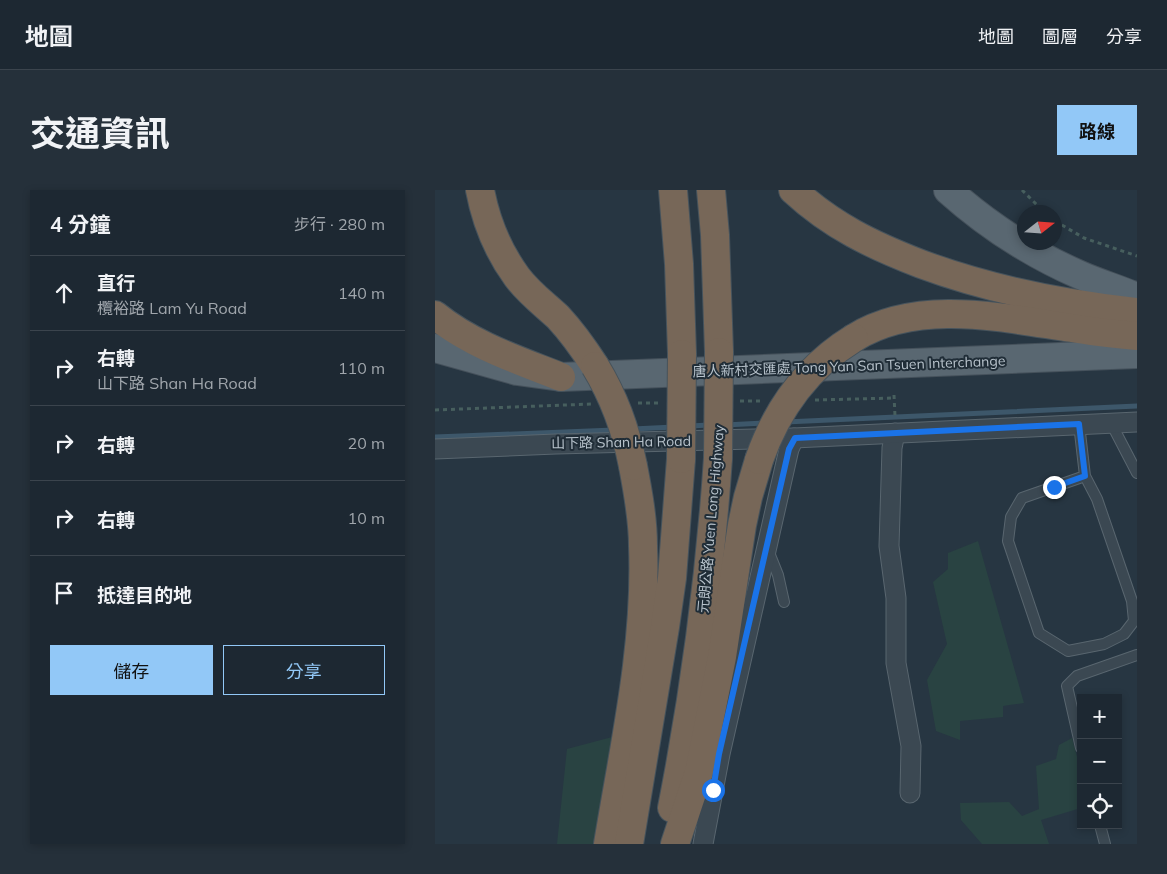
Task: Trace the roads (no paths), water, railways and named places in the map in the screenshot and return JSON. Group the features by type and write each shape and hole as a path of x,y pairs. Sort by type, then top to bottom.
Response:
{"highway":[{"path":"480,190 490,228 501,252 517,277 533,295 559,318 575,337 604,381 619,414 633,466 643,545 643,611 633,692 608,844"},
{"path":"629,844 672,578 681,459 679,264 673,190"},
{"name":"元朗公路 Yuen Long Highway","path":"665,844 696,678 711,556 718,458 718,304 711,190"},
{"path":"793,190 825,217 849,232 898,255 949,274 1053,300 1089,307 1137,312"},
{"path":"435,315 479,343 561,377"},
{"path":"675,844 699,772 722,657 748,497 759,460 778,416 800,384 825,358 854,338 881,325 905,319 941,315 991,317 1137,336"}],"main road":[{"path":"948,190 965,205 1011,238 1080,275 1137,297"},
{"name":"唐人新村交匯處 Tong Yan San Tsuen Interchange","path":"435,348 517,370 561,377 1137,354"}],"street":[{"name":"山下路 Shan Ha Road","path":"435,449 795,438 1137,422"},
{"path":"895,433 892,448 889,546 896,598 896,662 911,746 910,793"},
{"path":"703,844 719,754 789,449 795,438"}],"lane":[{"path":"1111,423 1137,473"},
{"path":"1079,424 1085,476 1097,499 1133,601 1134,620 1124,634 1103,644 1068,651 1039,634 1008,541 1011,517 1022,498 1085,476"},
{"path":"766,547 778,575 784,602"},
{"path":"1079,739 1067,686 1077,676 1137,655"},
{"path":"1101,829 1105,844"}],"waterway":[{"path":"785,422 1137,406"},
{"path":"725,425 764,423"},
{"path":"690,426 709,425"},
{"path":"633,429 674,427"},
{"path":"435,437 614,430"}]}
